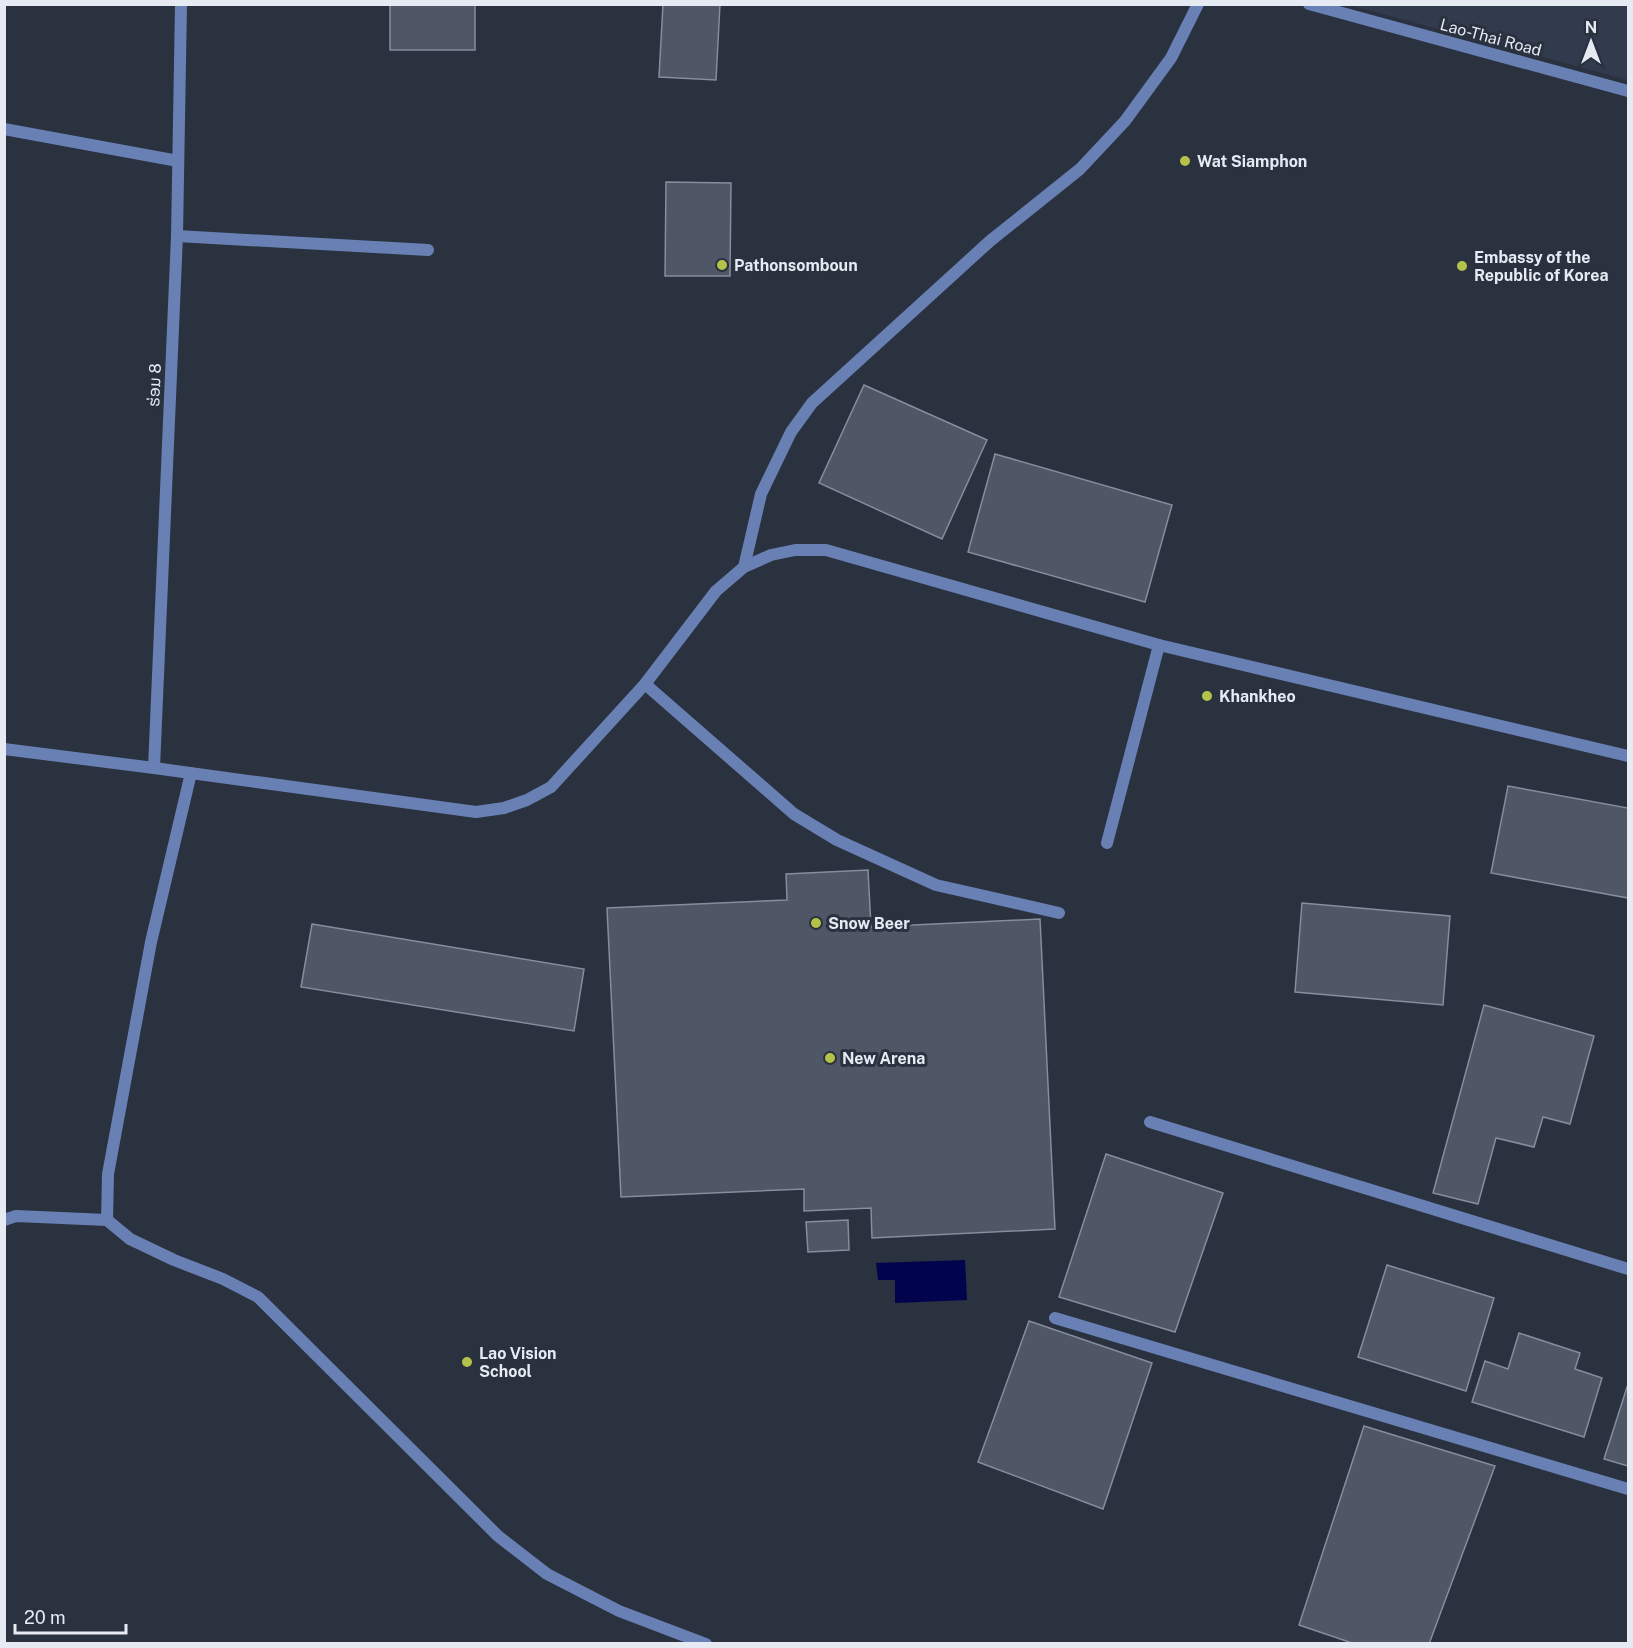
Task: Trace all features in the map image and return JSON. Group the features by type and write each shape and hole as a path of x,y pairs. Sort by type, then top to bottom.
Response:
{"street":[{"name":"ຮ່ອມ 8","path":"154,768 177,236 182,4"},
{"path":"744,567 761,494 791,432 812,404 990,241 1080,169 1125,121 1171,58 1198,4"},
{"name":"Lao-Thai Road","path":"1310,4 1629,91"},
{"path":"4,129 178,161"},
{"path":"177,236 428,250"},
{"path":"4,750 476,812 504,808 527,800 551,787 645,684 717,591 744,567 771,555 795,550 826,550 1159,645 1629,756"},
{"path":"1107,843 1159,645"},
{"path":"645,684 794,814 837,840 936,885 1059,913"},
{"path":"107,1220 108,1174 151,942 191,773"},
{"path":"1150,1122 1629,1269"},
{"path":"4,1220 16,1216 107,1220 130,1239 258,1297 498,1536 547,1574 620,1611 706,1644"},
{"path":"1055,1318 1629,1489"}],"shaded area":[{"path":"1349,5 1628,5 1628,80"},
{"path":"965,1260 967,1300 895,1303 895,1280 878,1280 876,1263"}],"building":[{"path":"390,4 475,4 475,50 390,50"},
{"path":"663,4 720,4 716,80 659,77"},
{"path":"666,182 731,183 730,276 665,276"},
{"path":"864,385 987,440 942,539 819,483"},
{"path":"995,454 1172,505 1145,602 968,552"},
{"path":"1508,786 1628,808 1628,898 1491,873"},
{"name":"New Arena","path":"868,870 871,927 1040,919 1055,1229 872,1238 871,1208 804,1211 804,1189 621,1197 607,908 787,900 786,874"},
{"path":"1302,903 1450,916 1443,1005 1295,992"},
{"path":"312,924 584,969 574,1031 301,987"},
{"path":"1484,1005 1594,1036 1570,1124 1543,1117 1534,1147 1496,1138 1478,1204 1433,1193"},
{"path":"1106,1154 1223,1193 1175,1332 1059,1297"},
{"path":"848,1220 849,1250 808,1252 806,1222"},
{"path":"1387,1265 1494,1298 1466,1391 1358,1357"},
{"path":"1029,1321 1152,1363 1103,1509 978,1462"},
{"path":"1519,1333 1580,1353 1575,1369 1602,1378 1584,1437 1472,1402 1485,1361 1508,1369"},
{"path":"1628,1384 1628,1466 1604,1459"},
{"path":"1364,1426 1495,1466 1429,1644 1355,1644 1299,1625"}],"place":[{"name":"Wat Siamphon","path":"1185,161"},
{"name":"Pathonsomboun","path":"722,265"},
{"name":"Embassy of the Republic of Korea","path":"1462,266"},
{"name":"Khankheo","path":"1207,696"},
{"name":"Snow Beer","path":"816,923"},
{"name":"New Arena","path":"830,1058"},
{"name":"Lao Vision School","path":"467,1362"}]}
